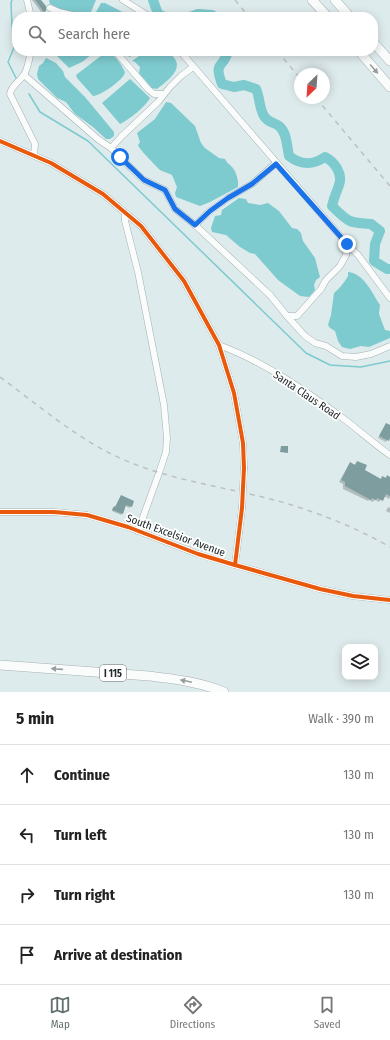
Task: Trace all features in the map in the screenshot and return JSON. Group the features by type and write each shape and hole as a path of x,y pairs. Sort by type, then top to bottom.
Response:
{"highway":[{"path":"312,0 323,12"},
{"path":"334,0 345,12"},
{"path":"378,48 390,61"},
{"path":"363,56 390,86"},
{"name":"I 115","path":"0,665 149,676 198,684 224,692"}],"street":[{"path":"27,0 30,12"},
{"path":"123,0 142,12"},
{"path":"50,8 59,12"},
{"path":"30,56 24,75 13,87 10,94 35,144 34,155"},
{"path":"119,56 148,89 154,94 164,94"},
{"path":"184,56 276,164 358,255 390,298"},
{"path":"111,148 158,102 181,76 194,67"},
{"path":"24,75 98,140 111,148 144,180 165,190 175,209 195,225 270,294 305,336 315,343 326,346 342,356 356,357 371,354 390,346"},
{"path":"0,141 51,163 103,194 141,226 184,281 218,345 234,393 243,443 244,468 242,508 235,565"},
{"path":"195,225 210,211 228,198 252,184 276,164"},
{"path":"125,213 125,221 138,272 164,405 167,438 166,452 138,530"},
{"path":"287,316 297,316 321,290 326,280 340,266 346,255 347,244"},
{"name":"Santa Claus Road","path":"218,345 240,353 267,368 326,406 390,455"},
{"name":"South Excelsior Avenue","path":"0,512 54,512 87,515 138,530 198,554 320,589 353,596 390,600"}],"water":[{"path":"49,0 96,0 91,12 79,12 60,9 50,4"},
{"path":"101,3 105,3 122,12 96,12"},
{"path":"57,56 90,56 82,62 69,68"},
{"path":"101,56 114,56 125,72 121,79 111,87 93,96 76,75"},
{"path":"139,56 172,56 177,65 174,73 157,89 152,88 139,73 140,67 132,61"},
{"path":"46,58 56,63 63,71 65,77 85,97 114,132 114,136 110,139 106,139 75,114 66,102 57,98 38,79 37,74 39,66"},
{"path":"130,79 150,98 137,112 120,124 102,103"},
{"path":"166,102 171,103 195,126 201,143 205,148 219,158 225,159 233,168 237,176 238,187 200,206 176,197 175,193 177,187 172,175 160,170 138,145 140,142 137,133 155,119"},
{"path":"239,198 246,199 248,203 260,205 268,203 279,211 292,228 297,229 301,233 303,241 315,258 320,277 316,280 314,285 315,290 309,297 300,296 278,280 255,254 250,253 240,247 226,235 212,232 211,228 215,216 221,215 222,210"},
{"path":"348,272 359,276 371,290 380,305 379,314 385,330 390,331 390,338 369,347 361,346 350,349 342,347 338,341 335,331 328,325 334,293 345,281 348,276"}],"building":[{"path":"35,0 41,0 46,6 46,11 44,12"},
{"path":"386,423 390,425 389,441 379,436"},
{"path":"281,446 288,446 288,453 280,452"},
{"path":"357,461 367,465 365,470 381,479 382,476 386,478 387,475 390,477 390,496 386,494 383,501 377,498 376,500 372,498 371,500 345,486 345,482 341,480 350,462 355,465"},
{"path":"121,495 134,501 132,507 126,505 123,514 112,510"}],"waterway":[{"path":"12,0 12,26"},
{"path":"153,0 157,12"},
{"path":"12,52 8,62 16,78"},
{"path":"226,56 219,68 222,84 234,87 244,85 256,89 264,116 267,120 282,129 289,156 293,159 302,163 311,163 325,157 335,165 339,173 340,181 332,206 349,221 371,224 380,231 375,244 374,261 387,269 390,269"},
{"path":"29,94 40,112 88,141 306,353 330,365 361,367 390,361"}],"railway":[{"path":"235,0 245,12"},
{"path":"281,56 294,71"},
{"path":"321,104 390,186"},
{"path":"0,377 64,425 98,447 134,464 170,476 260,496 307,510 336,521 390,547"}],"cycle path":[{"path":"0,141 51,163 103,194 141,226 184,281 219,345 234,393 243,443 244,468 242,508 235,565"},
{"path":"0,512 54,512 87,515 128,527 198,554 320,589 353,596 390,600"}],"route":[{"path":"120,157 144,180 165,190 175,209 195,225 210,211 228,198 252,184 276,164 347,244"}]}
